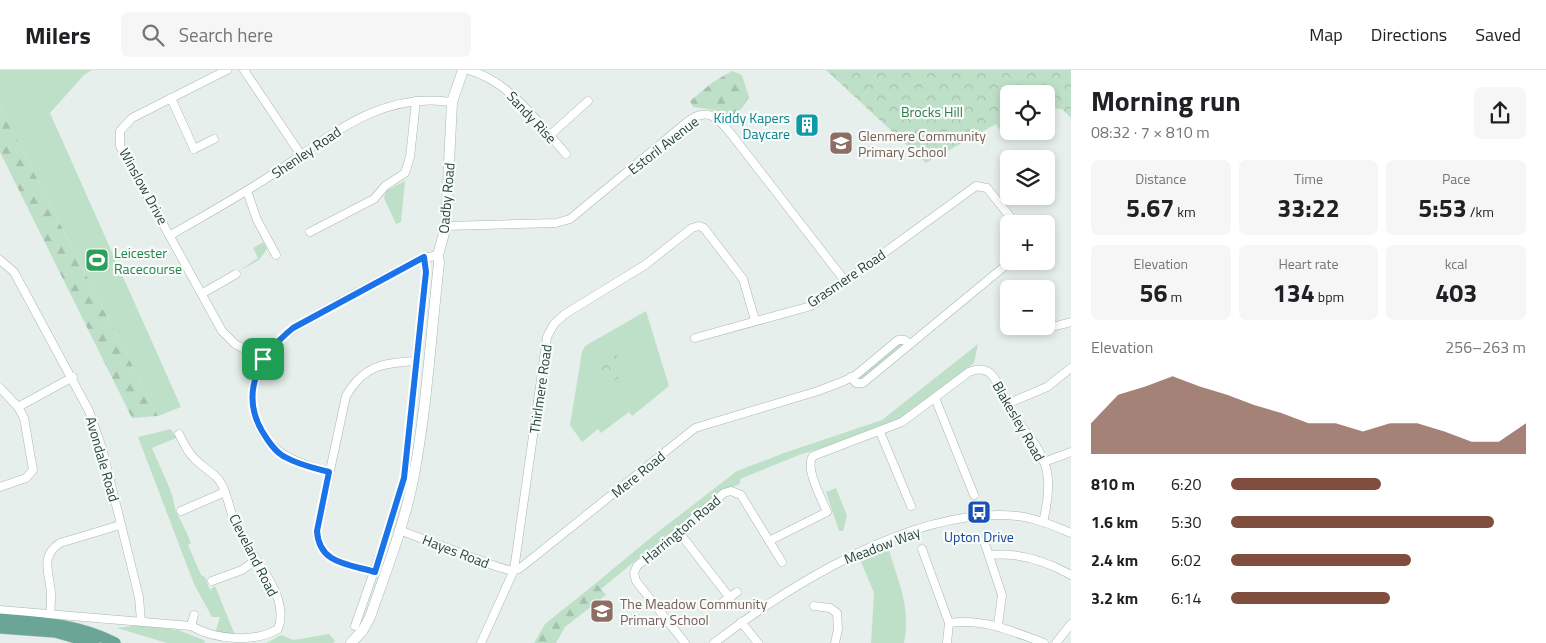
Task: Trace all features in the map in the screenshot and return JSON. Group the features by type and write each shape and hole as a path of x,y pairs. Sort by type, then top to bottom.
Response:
{"main road":[{"name":"Oadby Road","path":"351,643 363,630 370,617 399,530 414,477 424,414 439,263 438,255 446,226 446,188 453,120 452,102 463,70"},
{"path":"0,619 94,632 115,643"},
{"path":"0,628 55,632 94,643"}],"street":[{"name":"Winslow Drive","path":"227,70 132,118 120,131 120,146 222,330 235,344 263,359"},
{"path":"244,70 301,155"},
{"name":"Sandy Rise","path":"468,70 487,76 503,86 566,154"},
{"path":"171,98 194,149 214,139"},
{"path":"310,232 374,199 385,186 405,173 410,157 416,101"},
{"name":"Shenley Road","path":"171,235 247,190 360,118 382,107 416,101 452,102"},
{"path":"549,136 588,101"},
{"name":"Estoril Avenue","path":"446,226 556,224 570,219 695,116 709,115 716,117 728,130 845,281"},
{"name":"Grasmere Road","path":"695,338 811,306 969,189 981,186 987,188 1009,215"},
{"path":"247,190 257,220 276,255"},
{"path":"316,219 320,227"},
{"name":"Thirlmere Road","path":"514,570 550,330 565,314 645,265 692,228 699,226 704,228 743,278 755,320"},
{"path":"329,472 305,466 283,456 269,443 257,422 251,400 263,359 275,343 293,328 424,257 438,255"},
{"path":"355,626 375,572 404,478 426,272 424,257"},
{"name":"Avondale Road","path":"0,260 14,272 89,410 102,448 139,596 141,621"},
{"name":"Mere Road","path":"514,570 528,564 699,426 818,391 851,377 898,340 905,340 909,345 1000,270"},
{"path":"203,293 236,274"},
{"path":"1055,326 1071,322"},
{"path":"375,572 330,559 320,546 317,531 346,396 355,382 364,373 378,366 416,361"},
{"path":"1007,404 1047,387 1071,368"},
{"name":"Blakesley Road","path":"769,541 827,512 810,469 810,460 817,454 880,432 902,422 969,372 978,369 988,371 996,379 1007,404 1038,449 1044,462 1048,489 1044,522"},
{"path":"18,407 72,377"},
{"path":"0,388 18,407 24,418 33,470 26,478 0,487"},
{"path":"935,398 974,495"},
{"path":"880,432 911,506"},
{"name":"Cleveland Road","path":"0,610 191,626 209,636 221,639 262,640 278,629 282,617 268,576 256,560 235,523 225,492 219,481 192,457 179,434"},
{"path":"1044,462 1071,452"},
{"name":"Harrington Road","path":"685,643 636,582 634,573 637,566 678,531 724,493 731,491 741,495 782,562"},
{"path":"181,511 225,492"},
{"name":"Meadow Way","path":"714,643 792,587 875,546 916,531 959,519 1016,516 1044,522 1071,533"},
{"path":"50,614 51,593 46,564 52,548 60,543 120,525"},
{"name":"Hayes Road","path":"399,530 498,567 514,570"},
{"path":"678,531 726,600 737,592"},
{"path":"984,541 1002,595 998,626"},
{"path":"922,549 949,623 948,643"},
{"path":"989,555 1006,553 1025,557 1044,562 1071,575"},
{"path":"212,581 242,570 256,560"},
{"path":"481,643 514,570"},
{"path":"835,643 838,629 834,610 840,602"},
{"path":"814,606 834,610"},
{"path":"191,626 194,615"},
{"path":"949,623 963,621 998,626 1044,643"},
{"path":"741,622 758,643"},
{"path":"1056,643 1071,624"}],"green space":[{"name":"Leicester Racecourse","path":"0,70 92,70 84,75 50,113 181,407 158,416 0,106"},
{"name":"Brocks Hill","path":"826,70 1071,70 1071,118 1062,109 1055,109 1055,85 1000,85 1000,130 996,124 926,163"},
{"path":"732,71 742,75 749,97 742,108 732,116 693,107 690,101 713,82"},
{"path":"0,106 158,416 132,418 0,152"},
{"path":"405,181 401,222 396,224 384,198 386,191"},
{"path":"263,242 267,249 259,260 239,271 258,258 253,248"},
{"path":"646,311 669,386 632,416 629,412 601,433 598,429 582,442 570,425 582,352 585,346"},
{"path":"899,342 903,346 861,381 858,377"},
{"path":"978,344 974,363 893,425 799,455 740,479 740,483 735,487 718,493 601,589 596,583 654,535 737,471 882,420"},
{"path":"615,351 625,372 606,388 594,374 597,361"},
{"path":"171,429 176,438 152,448 170,489 176,511 191,543 188,545 201,575 205,577 210,590 215,586 235,635 215,633 220,617 212,617 194,584 138,437"},
{"path":"836,488 847,516 843,531 839,531 826,492"},
{"path":"888,547 905,606 906,631 904,643 871,643 874,593 860,559"},
{"path":"596,583 606,595 565,627 556,643 534,643 545,624"},
{"path":"140,625 178,630 204,640 205,643 167,643 117,628"},
{"path":"329,634 335,641 333,643 266,643 281,635 293,640"}],"place":[{"name":"Kiddy Kapers Daycare","path":"807,125"},
{"name":"Glenmere Community Primary School","path":"841,143"},
{"name":"Leicester Racecourse","path":"97,260"},
{"name":"Upton Drive","path":"979,512"},
{"name":"The Meadow Community Primary School","path":"602,611"}],"route":[{"path":"424,257 426,272 404,478 375,572 330,559 322,551 317,541 317,531 329,472 305,466 283,456 269,443 257,422 251,400 263,359 275,343 293,328 424,257"}]}
